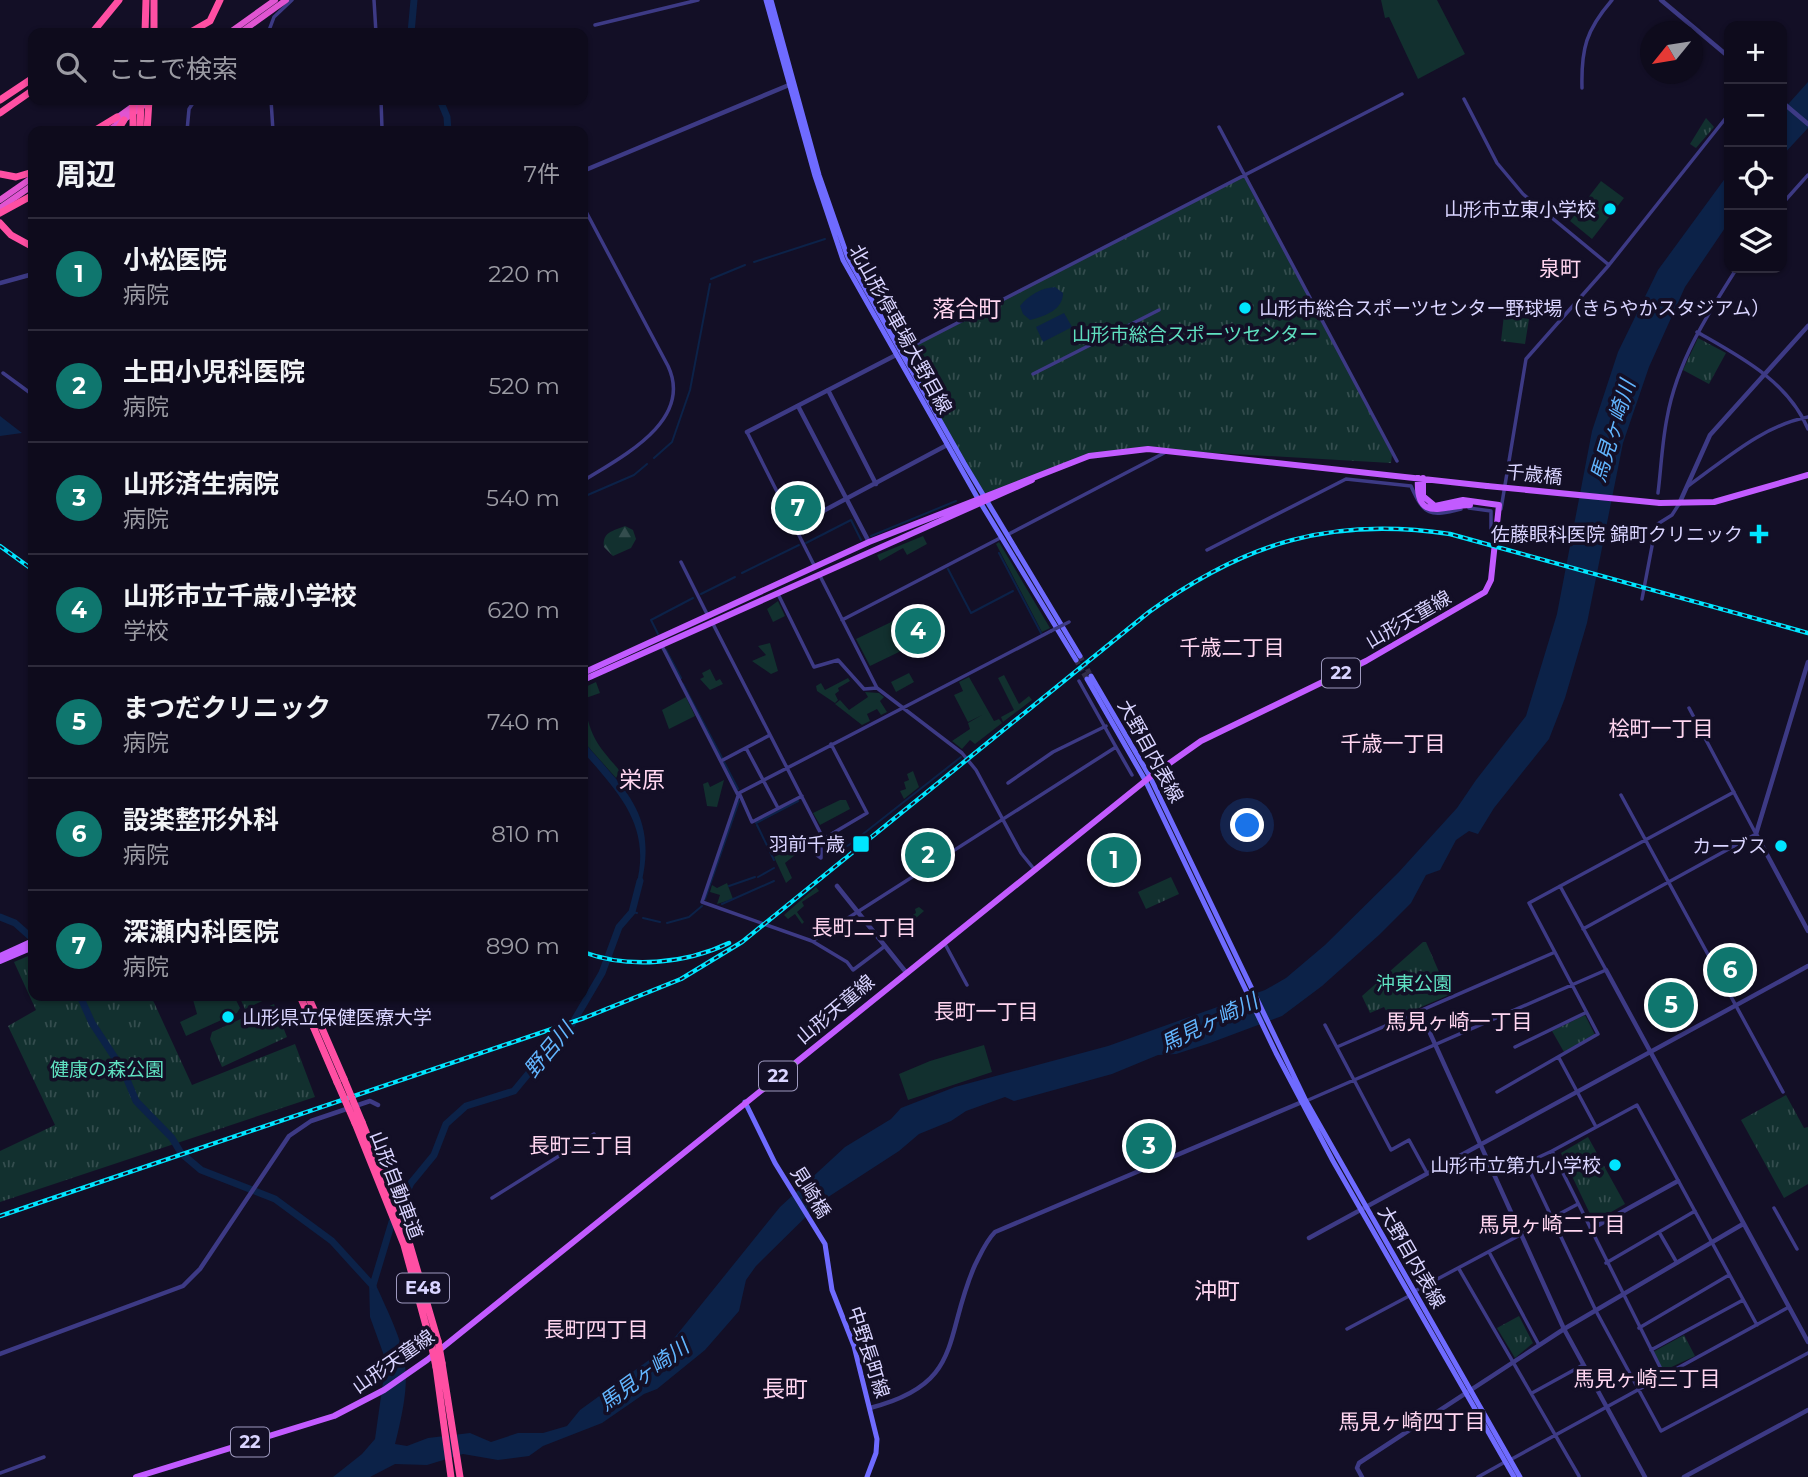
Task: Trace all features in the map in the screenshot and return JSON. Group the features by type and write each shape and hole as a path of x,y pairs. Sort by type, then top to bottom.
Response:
{"highway":[{"path":"96,28 118,0"},
{"path":"145,28 146,0"},
{"path":"154,28 157,0"},
{"path":"198,28 210,21 222,0"},
{"path":"207,28 217,20 222,0"},
{"path":"236,28 275,0"},
{"path":"247,28 286,0"},
{"path":"0,100 28,81"},
{"path":"2,111 28,93"},
{"path":"133,105 133,126"},
{"path":"113,126 136,105"},
{"path":"140,126 141,105"},
{"path":"106,126 142,105"},
{"path":"147,126 150,105"},
{"path":"119,126 121,119"},
{"path":"0,174 28,176"},
{"path":"0,200 28,179"},
{"path":"0,211 28,189"},
{"path":"0,211 28,197"},
{"path":"2,228 15,243 28,247"},
{"name":"山形自動車道","path":"302,1001 341,1080"},
{"name":"山形自動車道","path":"310,1001 359,1122 386,1178 407,1235 435,1344 460,1477"},
{"name":"山形自動車道","path":"359,1122 404,1245 435,1344"},
{"name":"山形自動車道","path":"445,1393 452,1477"}],"main road":[{"name":"北山形停車場大野目線","path":"768,0 789,85 834,237 859,291 899,354 982,500"},
{"name":"北山形停車場大野目線","path":"768,0 839,235 853,267 947,445 982,500"},
{"path":"588,673 661,644 753,595 1063,465 1089,456 1117,451 1168,451 1420,478 1423,496 1431,505 1439,506 1463,500 1497,503 1500,514"},
{"path":"1679,504 1714,502 1808,475"},
{"name":"千歳橋","path":"1420,478 1679,504"},
{"path":"982,500 1078,658"},
{"path":"588,673 710,619 777,593 869,542 982,500"},
{"name":"山形天童線","path":"136,1477 295,1429 362,1403 411,1372 905,971 1147,779 1201,741 1366,661 1485,592 1491,580 1500,514"},
{"name":"大野目内表線","path":"1089,678 1147,779 1304,1101 1514,1477"},
{"path":"0,961 28,944"},
{"path":"0,956 28,948"},
{"name":"見崎橋","path":"745,1101 775,1163 821,1237"},
{"name":"中野長町線","path":"821,1237 825,1244 832,1290 854,1346 870,1408 877,1446 867,1477"},
{"name":"大野目内表線","path":"1507,1461 1520,1477"}],"street":[{"path":"270,28 274,17 292,0"},
{"path":"595,25 698,0"},
{"path":"1582,88 1581,51 1598,18 1612,0"},
{"path":"1661,0 1724,53"},
{"path":"373,1 376,28"},
{"path":"588,169 789,85"},
{"path":"1034,869 976,770 962,752 877,688 747,432 1402,94"},
{"path":"1464,99 1497,163 1523,194 1609,265"},
{"path":"188,126 192,105"},
{"path":"271,105 273,126"},
{"path":"381,105 382,126"},
{"path":"1787,106 1808,124"},
{"path":"1500,514 1527,359 1609,265 1724,120"},
{"path":"1219,127 1397,461"},
{"path":"1787,199 1808,175"},
{"path":"588,215 668,366 674,387 669,411 659,426 633,449 588,478"},
{"path":"1658,493 1667,418 1681,370 1697,332 1734,273"},
{"path":"0,284 28,276"},
{"path":"1033,374 1159,310"},
{"path":"1642,599 1656,525 1672,515 1679,504 1710,435 1808,326"},
{"path":"1697,332 1750,362 1765,374 1805,417 1808,429"},
{"path":"3,373 28,391"},
{"path":"828,390 876,484"},
{"path":"798,406 869,542"},
{"path":"1684,489 1762,434 1805,417"},
{"path":"795,526 947,445"},
{"path":"842,620 1168,451"},
{"path":"1207,550 1350,478 1411,486 1415,499 1429,512 1443,514 1467,508 1489,510 1492,535 1496,537"},
{"path":"681,562 823,839"},
{"path":"777,593 814,667 838,660 864,690 877,688"},
{"path":"885,946 853,970 847,962 813,941 702,902 738,794 1069,622"},
{"path":"661,644 752,822 802,796"},
{"path":"1583,929 1756,834 1808,662"},
{"path":"1079,681 1132,775"},
{"path":"1689,708 1808,931"},
{"path":"1008,783 1053,751 1105,726"},
{"path":"721,761 770,735"},
{"path":"819,845 823,839 867,813 831,744"},
{"path":"813,941 1116,747"},
{"path":"746,748 778,808"},
{"path":"1497,1092 1597,1037 1528,905 1734,792"},
{"path":"1621,795 1783,1092"},
{"path":"837,886 905,971"},
{"path":"1560,886 1808,1342"},
{"path":"944,941 967,985"},
{"path":"1336,1046 1554,952"},
{"path":"1309,1238 1808,966"},
{"path":"870,1408 912,1392 943,1365 972,1272 995,1232 1436,1046 1606,970"},
{"path":"1420,1011 1564,1329 1644,1477"},
{"path":"1515,1047 1586,1012"},
{"path":"1325,1025 1391,1150 1409,1140 1427,1173"},
{"path":"1559,1058 1595,1125"},
{"path":"0,1354 176,1291 200,1269 289,1136 299,1127 370,1101 377,1105"},
{"path":"1757,1325 1637,1105 1595,1125 1552,1152 1526,1163 1596,1311 1661,1431 1808,1353"},
{"path":"492,1198 594,1134"},
{"path":"1552,1152 1664,1375"},
{"path":"1591,1229 1678,1181"},
{"path":"1347,1329 1578,1204"},
{"path":"1774,1208 1797,1249"},
{"path":"1606,1263 1695,1211"},
{"path":"1362,1477 1357,1468 1359,1463 1564,1329 1743,1224"},
{"path":"1658,1232 1677,1263"},
{"path":"1489,1252 1539,1345"},
{"path":"1459,1269 1579,1476"},
{"path":"1639,1328 1729,1275"},
{"path":"1651,1350 1742,1300"},
{"path":"1478,1477 1789,1307"},
{"path":"1532,1393 1584,1364"},
{"path":"1684,1477 1808,1410"},
{"path":"0,1472 44,1457"}],"green space":[{"path":"1381,0 1437,0 1465,54 1418,79 1389,17 1385,18"},
{"path":"1706,118 1714,127 1696,148 1690,144"},
{"name":"山形市総合スポーツセンター","path":"1245,175 1392,455 1391,463 1148,449 1107,452 983,495 902,352"},
{"path":"1601,181 1624,198 1592,239 1570,221"},
{"path":"1504,315 1529,319 1525,344 1501,341"},
{"path":"1698,338 1726,353 1709,384 1683,370"},
{"path":"625,526 633,530 636,539 631,548 613,556 604,547 605,538 609,533"},
{"path":"923,536 927,544 907,555 903,548 880,561 877,555"},
{"path":"999,542 1050,628 1042,632 996,544"},
{"path":"778,601 785,616 773,622 767,609"},
{"path":"916,610 930,637 870,666 856,639"},
{"path":"770,643 778,671 771,674 752,661 766,655 758,646"},
{"path":"710,669 716,681 720,679 723,684 710,690 700,679 704,677 702,673"},
{"path":"909,673 914,682 896,692 891,682"},
{"path":"1004,675 1019,704 1029,696 1032,700 1003,722 1001,717 1014,710 998,678"},
{"path":"969,677 994,721 999,719 1002,723 975,744 970,740 962,749 952,741 970,729 968,723 982,715 968,722 954,695 963,691 959,682"},
{"path":"848,678 850,681 838,688 839,691 835,694 838,700 835,703 817,691 816,686 821,683 825,690"},
{"path":"596,682 600,693 588,697 588,686"},
{"path":"865,692 879,693 884,697 880,701 887,712 881,715 877,709 867,714 870,721 862,725 835,704 840,700 849,710 868,697"},
{"path":"686,697 695,716 669,729 662,710"},
{"path":"588,719 595,739 620,771 616,778 588,747"},
{"path":"913,771 919,787 904,799 900,791 906,789 904,782 909,780 907,774"},
{"path":"724,780 717,807 707,806 703,784 708,782 710,787"},
{"path":"840,800 846,800 850,809 820,825 813,813"},
{"path":"818,836 818,844 800,851 785,863 792,878 786,883 774,857"},
{"path":"1171,877 1179,894 1146,909 1138,892"},
{"path":"727,883 733,899 717,904 720,895 710,892 712,885 717,888"},
{"path":"816,887 819,891 802,902 804,906 797,912 804,922 802,924 795,914 788,919 784,915"},
{"path":"919,907 924,911 899,933 895,926 916,913 915,909"},
{"name":"沖東公園","path":"1426,942 1449,995 1391,1020 1384,1007 1370,1013 1362,996"},
{"name":"健康の森公園","path":"28,956 28,993 14,962"},
{"name":"健康の森公園","path":"32,1001 153,1001 192,1085 295,1044 315,1097 0,1202 0,1151 55,1125 8,1026 36,1010"},
{"path":"193,1001 236,1001 240,1008 237,1013 186,1036 180,1022 197,1014"},
{"path":"241,1001 262,1001 245,1009"},
{"path":"274,1004 287,1037 222,1067 210,1039 212,1032"},
{"path":"1585,1015 1595,1035 1564,1052 1552,1031"},
{"path":"984,1045 992,1072 908,1100 899,1074 930,1061"},
{"path":"1786,1095 1804,1128 1808,1127 1808,1184 1784,1198 1741,1120"},
{"path":"1588,1137 1625,1204 1599,1219 1591,1216 1561,1153"},
{"path":"1519,1316 1533,1343 1515,1358 1497,1328"},
{"path":"1684,1335 1695,1356 1663,1371 1653,1352"}],"water":[{"path":"1808,82 1808,128 1787,151 1787,147 1787,105"},
{"name":"馬見ヶ崎川","path":"1724,180 1724,229 1685,287 1649,367 1623,443 1587,623 1565,698 1549,739 1494,808 1478,834 1469,831 1456,840 1440,870 1426,875 1411,903 1379,935 1322,986 1282,1016 1176,1054 1158,1055 1112,1074 1014,1101 1005,1097 966,1111 951,1121 919,1134 899,1151 822,1201 756,1266 746,1280 739,1311 705,1350 657,1389 644,1394 602,1423 543,1446 529,1456 498,1460 463,1454 427,1465 395,1464 370,1477 333,1477 362,1454 375,1439 386,1361 370,1317 369,1280 374,1281 385,1305 404,1360 405,1395 395,1444 407,1446 428,1438 470,1433 491,1442 518,1433 543,1433 567,1426 580,1410 667,1347 780,1207 845,1147 891,1119 901,1108 955,1087 1108,1046 1265,990 1286,978 1325,945 1398,873 1457,808 1526,716 1557,614 1592,431 1618,352 1658,270"},
{"path":"1055,287 1063,293 1057,308 1030,320 1023,314 1020,306 1027,299 1040,291"},
{"path":"1064,313 1072,327 1043,342 1036,327"},
{"path":"0,416 22,433 0,436"},
{"path":"588,747 625,791 642,824 645,864 640,889 636,886 640,846 636,829 609,782 588,758"}],"waterway":[{"name":"野呂川","path":"411,28 414,0"},
{"name":"野呂川","path":"442,105 448,126"},
{"path":"754,262 825,239"},
{"path":"711,279 745,265"},
{"path":"654,458 672,442 690,390 710,284"},
{"path":"588,495 634,475 647,464"},
{"path":"871,536 956,501"},
{"path":"806,543 851,520 861,540"},
{"path":"742,573 799,545"},
{"path":"999,553 1041,633"},
{"path":"948,569 971,613 1013,591"},
{"path":"701,594 735,577"},
{"path":"658,634 651,620 693,598"},
{"path":"666,650 681,678"},
{"path":"683,684 722,758"},
{"path":"831,854 849,845 961,757"},
{"path":"724,762 738,789"},
{"path":"705,899 739,801"},
{"path":"756,823 798,801"},
{"path":"757,825 774,860"},
{"path":"758,877 774,868"},
{"path":"729,886 755,877"},
{"name":"野呂川","path":"588,997 602,973 619,927 632,912 640,881"},
{"path":"722,904 774,881"},
{"path":"667,923 689,917 702,906"},
{"name":"野呂川","path":"632,912 637,913"},
{"path":"0,917 15,923 28,935"},
{"path":"643,918 660,922"},
{"path":"82,1001 92,1023 123,1070 136,1101 172,1138 181,1153 201,1170 275,1199 332,1241 373,1286"},
{"name":"野呂川","path":"373,1285 392,1222 411,1183 434,1155 446,1124 466,1106 514,1091 543,1056 562,1041 586,1001"}],"tunnel":[{"path":"1080,656 1091,676"},
{"path":"1076,660 1087,679"}],"railway":[{"path":"0,1216 584,1018 681,979 742,942 1149,612 1220,568 1291,540 1366,529 1407,529 1450,534 1808,633"},
{"path":"0,546 28,566"},
{"path":"588,953 619,961 657,962 694,956 729,943"}],"place":[{"name":"山形市立東小学校","path":"1610,209"},
{"name":"山形市総合スポーツセンター野球場（きらやかスタジアム）","path":"1245,308"},
{"name":"深瀬内科医院","path":"798,508"},
{"name":"佐藤眼科医院 錦町クリニック","path":"1759,534"},
{"name":"山形市立千歳小学校","path":"918,631"},
{"name":"羽前千歳","path":"861,844"},
{"name":"カーブス","path":"1781,846"},
{"name":"土田小児科医院","path":"928,855"},
{"name":"小松医院","path":"1114,860"},
{"name":"設楽整形外科","path":"1730,970"},
{"name":"まつだクリニック","path":"1671,1005"},
{"name":"山形県立保健医療大学","path":"228,1017"},
{"name":"山形済生病院","path":"1149,1146"},
{"name":"山形市立第九小学校","path":"1615,1165"}],"district":[{"name":"泉町","path":"1560,269"},
{"name":"落合町","path":"967,309"},
{"name":"千歳二丁目","path":"1232,648"},
{"name":"桧町一丁目","path":"1661,729"},
{"name":"千歳一丁目","path":"1393,744"},
{"name":"栄原","path":"642,780"},
{"name":"長町二丁目","path":"864,928"},
{"name":"長町一丁目","path":"986,1012"},
{"name":"馬見ヶ崎一丁目","path":"1459,1022"},
{"name":"長町三丁目","path":"581,1146"},
{"name":"馬見ヶ崎二丁目","path":"1552,1225"},
{"name":"沖町","path":"1217,1291"},
{"name":"長町四丁目","path":"596,1330"},
{"name":"馬見ヶ崎三丁目","path":"1647,1379"},
{"name":"長町","path":"785,1389"},
{"name":"馬見ヶ崎四丁目","path":"1412,1422"}]}
